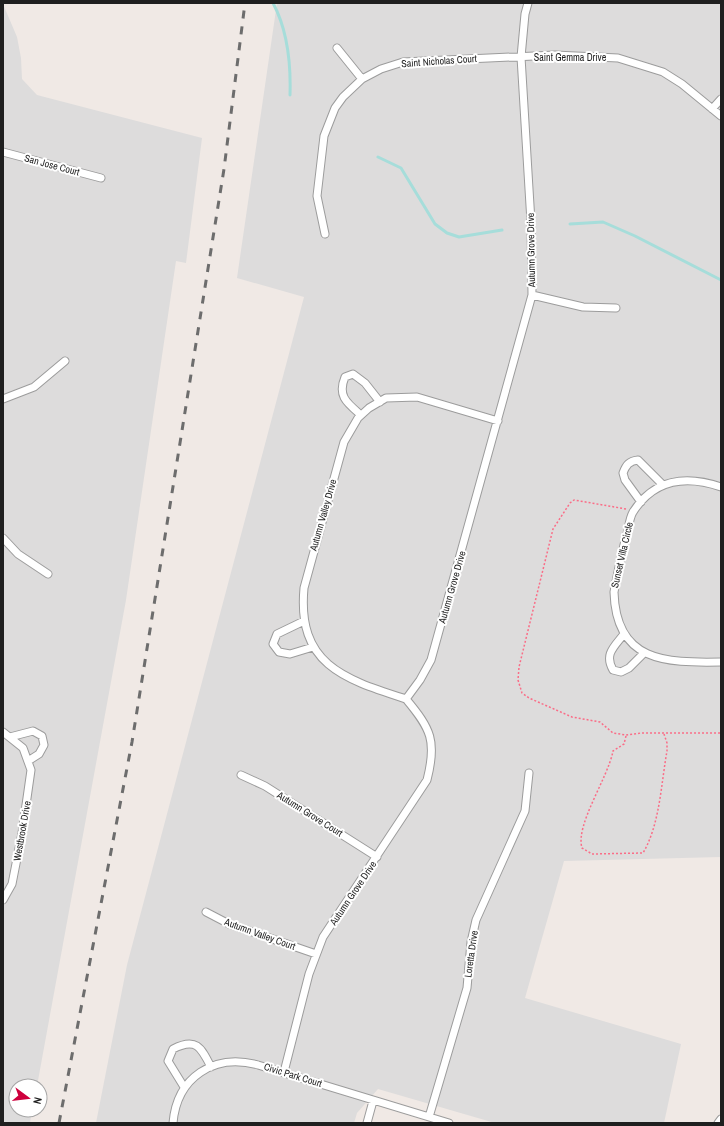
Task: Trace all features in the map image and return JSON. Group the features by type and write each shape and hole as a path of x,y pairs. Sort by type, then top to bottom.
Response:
{"street":[{"name":"Autumn Grove Drive","path":"284,1072 316,954 324,937 428,780 433,759 428,729 406,699 420,680 431,660 532,296 531,222 521,57 525,14 528,3"},
{"path":"337,48 362,79"},
{"name":"Saint Gemma Drive","path":"521,57 555,55 603,56 633,62 663,72 682,84 721,116"},
{"name":"Saint Nicholas Court","path":"325,234 317,196 324,136 335,108 343,97 362,79 381,69 403,62 521,57"},
{"path":"712,108 721,99"},
{"name":"San Jose Court","path":"3,152 101,178"},
{"path":"532,296 583,307 616,308"},
{"path":"3,399 34,386 66,361"},
{"path":"361,415 342,396 340,388 345,377 353,374 365,383 380,402"},
{"name":"Autumn Valley Drive","path":"406,699 367,687 342,676 326,663 314,647 304,621 302,608 304,588 344,442 361,415 386,398 417,397 498,421"},
{"path":"641,502 625,480 623,473 626,465 632,461 638,460 663,485"},
{"name":"Sunset Villa Circle","path":"721,487 705,481 688,479 663,485 653,490 634,511 622,552 614,592 616,617 624,634 626,638 644,653 668,661 687,663 721,662"},
{"path":"3,538 18,554 48,574"},
{"path":"304,621 277,634 273,644 279,652 290,654 314,647"},
{"path":"624,634 610,654 608,662 613,670 621,672 629,668 644,653"},
{"path":"10,737 33,731 42,736 44,745 39,754 28,761"},
{"name":"Westbrook Drive","path":"3,732 23,748 31,770 22,833 12,884 3,900"},
{"name":"Loretta Drive","path":"429,1117 467,988 471,942 476,920 525,811 529,773"},
{"name":"Autumn Grove Court","path":"241,775 265,786 377,857"},
{"name":"Autumn Valley Court","path":"206,912 229,924 316,954"},
{"path":"184,1087 168,1062 173,1049 183,1044 194,1044 202,1049 211,1067"},
{"name":"Civic Park Court","path":"173,1123 174,1109 184,1087 202,1071 223,1062 249,1063 284,1072 373,1101 450,1123"},
{"path":"367,1123 373,1101"},
{"path":"718,1123 721,1119"}],"path":[{"path":"634,511 574,500 570,503 553,529 536,601 524,638 518,680 522,692 529,698 572,717 600,722 613,733 626,735 641,733 721,733"},
{"path":"626,735 624,744 613,751 609,767 581,834 582,848 592,854 642,853 652,832 655,818 667,751 667,743 664,734"}],"shaded area":[{"path":"277,3 721,3 721,857 564,861 525,998 681,1044 664,1123 495,1123 378,1089 357,1113 354,1123 96,1123 127,965 304,297 237,278"},
{"path":"3,4 17,37 21,58 22,79 37,95 202,138 186,263 176,261 126,600 38,1078 8,1078 8,1118 31,1118 30,1123 3,1123"}],"waterway":[{"path":"273,3 282,25 288,48 290,95"},
{"path":"378,157 401,168 435,224 447,233 459,237 502,230"},
{"path":"570,224 603,222 635,236 721,280"}],"railway":[{"path":"59,1123 132,742 224,169 245,3"}]}
